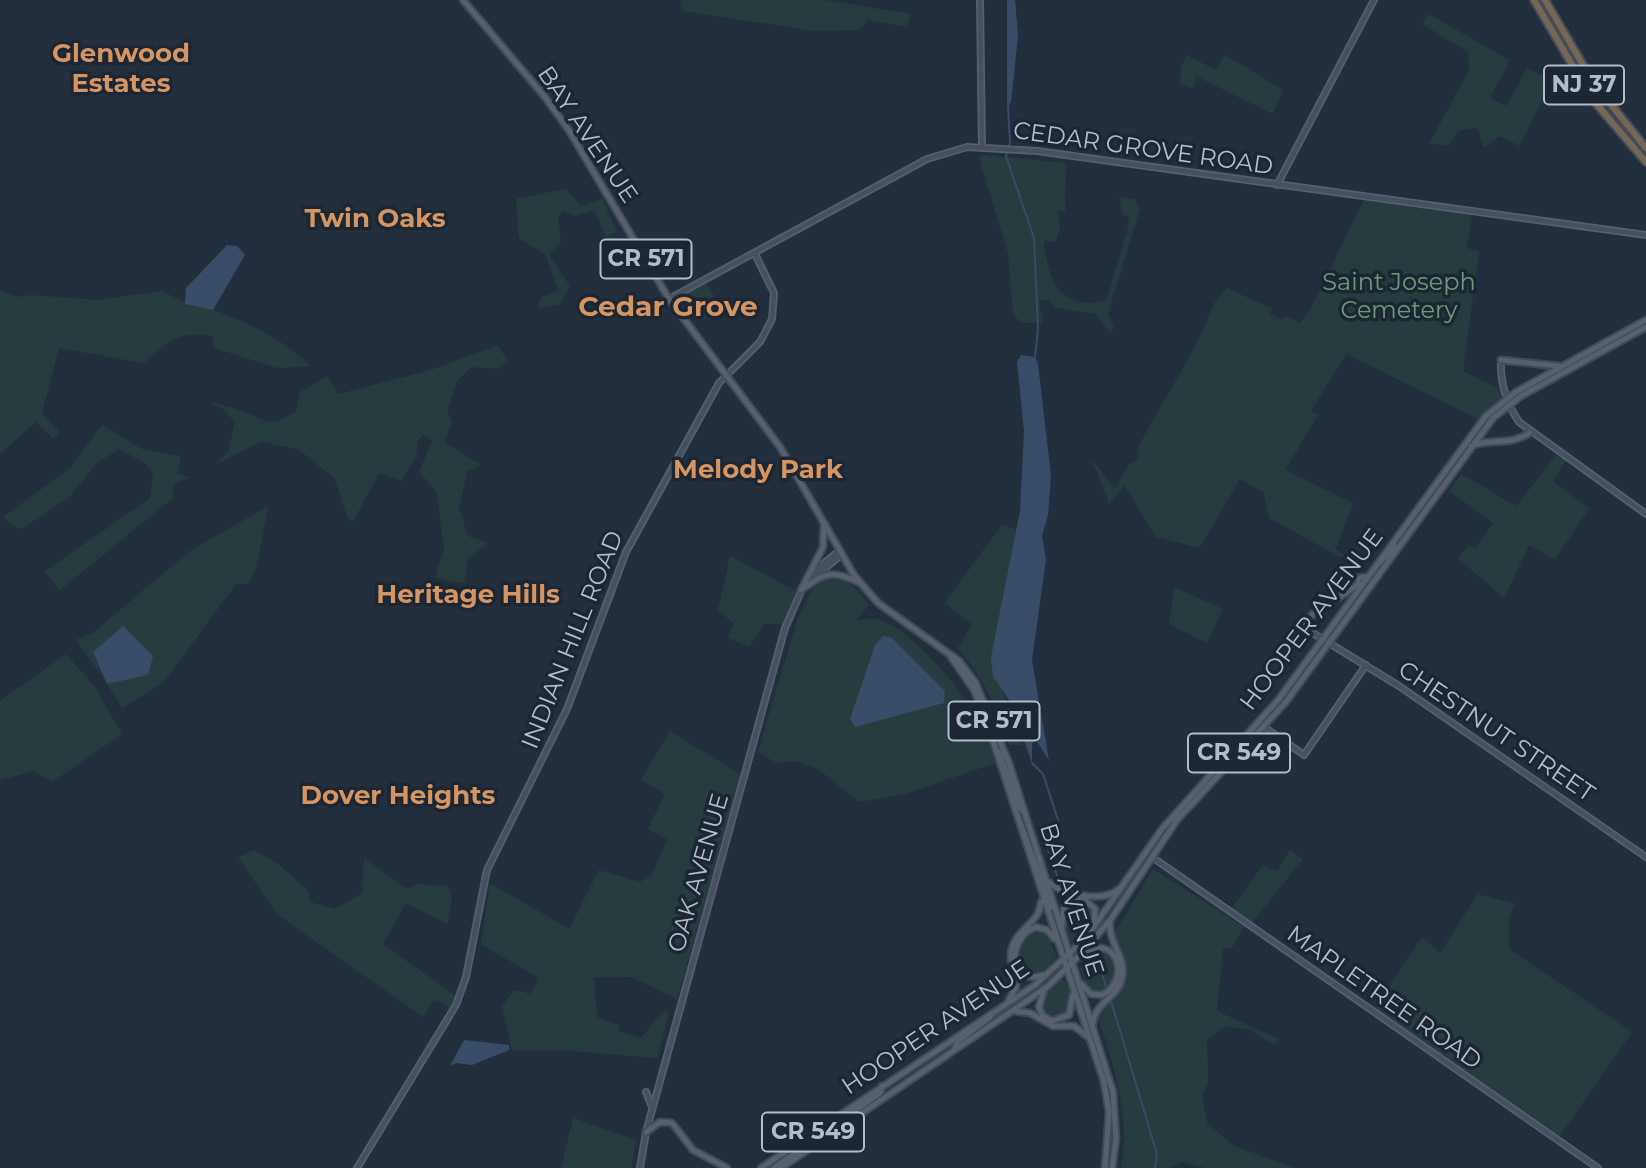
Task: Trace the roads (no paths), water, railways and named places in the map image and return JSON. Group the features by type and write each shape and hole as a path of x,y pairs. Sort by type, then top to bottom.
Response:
{"highway":[{"name":"NJ 37","path":"1534,0 1593,100 1646,162"},
{"name":"NJ 37","path":"1545,0 1593,82 1646,148"}],"main road":[{"name":"BAY AVENUE","path":"463,0 545,97 570,132 669,299 780,447 861,584 878,603 967,670 982,694 1018,807"},
{"name":"HOOPER AVENUE","path":"761,1168 1004,1006 1070,954 1093,930 1162,829 1279,699 1327,640 1375,565 1480,424 1507,401 1564,365 1646,320"},
{"name":"HOOPER AVENUE","path":"780,1168 1048,986 1092,946 1151,857 1192,803 1264,727 1507,401 1643,328"},
{"path":"1501,360 1548,366 1564,365"},
{"path":"1471,446 1484,442 1512,443 1529,433"},
{"path":"801,590 822,547 824,522"},
{"path":"1375,565 1381,562 1411,528"},
{"path":"801,590 821,576 833,573 861,584"},
{"path":"1348,579 1367,577"},
{"path":"1303,627 1316,608 1350,592 1367,577"},
{"name":"BAY AVENUE","path":"951,657 974,690 994,743 1003,758 1042,895 1108,1096 1109,1126 1105,1168"},
{"path":"1018,807 1025,813 1020,824 1026,830 1048,901 1062,929"},
{"name":"BAY AVENUE","path":"1025,813 1093,1026 1116,1110 1112,1168"},
{"path":"1045,878 1059,892 1104,898 1114,893 1126,881"},
{"path":"1004,1006 1016,987 1011,962 1012,947 1020,932 1038,914 1042,895"},
{"path":"1062,929 1064,906 1076,895"},
{"path":"1076,895 1094,906 1093,930"},
{"path":"1093,1026 1096,1009 1121,982 1123,968 1110,937 1111,919"},
{"path":"1048,974 1030,978 1022,975 1016,963 1016,948 1024,934 1036,927 1047,930 1057,942"},
{"path":"1092,946 1109,949 1118,963 1118,976 1109,995"},
{"path":"1078,981 1091,994 1109,995"},
{"path":"1048,986 1040,998 1039,1007 1043,1016 1052,1021 1069,1014 1073,992"},
{"path":"1012,1011 1030,1013 1053,1026 1074,1027 1090,1039"},
{"path":"954,1051 956,1044 988,1021 991,1014"},
{"path":"895,1077 911,1079"},
{"path":"774,1168 880,1093 883,1086"},
{"path":"646,1132 660,1122 672,1123 693,1150 727,1168"}],"street":[{"path":"980,0 982,146"},
{"path":"1277,185 1374,0"},
{"name":"CEDAR GROVE ROAD","path":"669,299 927,159 958,149 982,146 1646,235"},
{"name":"INDIAN HILL ROAD","path":"357,1168 456,1005 466,977 487,870 567,709 626,552 726,373 746,359 760,342 775,308 771,285 755,254"},
{"path":"1643,328 1646,336"},
{"path":"1501,360 1507,401 1529,433 1646,514"},
{"name":"OAK AVENUE","path":"640,1168 652,1108 785,628 801,590 821,563 841,552"},
{"name":"CHESTNUT STREET","path":"1303,627 1366,665 1646,857"},
{"path":"1264,727 1304,755 1366,665"},
{"name":"MAPLETREE ROAD","path":"1151,857 1598,1168"},
{"path":"646,1092 652,1108"}],"water":[{"path":"1007,0 1015,0 1018,35 1011,102 1007,107"},
{"path":"227,245 237,246 245,255 213,310 185,304 186,288"},
{"path":"1021,355 1035,357 1038,364 1051,476 1048,515 1042,536 1046,559 1032,660 1049,761 1035,738 1032,744 1032,763 1011,703 993,676 991,657 1020,511 1024,431 1017,362"},
{"path":"123,626 153,656 148,675 107,684 93,652"},
{"path":"883,636 892,638 945,691 944,703 855,727 850,719 875,645"},
{"path":"464,1040 509,1045 509,1050 472,1065 456,1063 450,1066"}],"waterway":[{"path":"1008,105 1010,142 1006,156 1034,238 1038,329 1035,357"},
{"path":"1032,763 1043,774 1059,823 1048,849 1059,881 1075,887 1076,893"},
{"path":"1078,901 1088,933"},
{"path":"1094,951 1107,989"},
{"path":"1111,1001 1157,1154 1155,1168"}],"district":[{"name":"Glenwood Estates","path":"121,69"},
{"name":"Twin Oaks","path":"375,219"},
{"name":"Cedar Grove","path":"668,308"},
{"name":"Melody Park","path":"758,470"},
{"name":"Heritage Hills","path":"468,595"},
{"name":"Dover Heights","path":"398,796"}],"park label":[{"name":"Saint Joseph Cemetery","path":"1399,297"}]}
